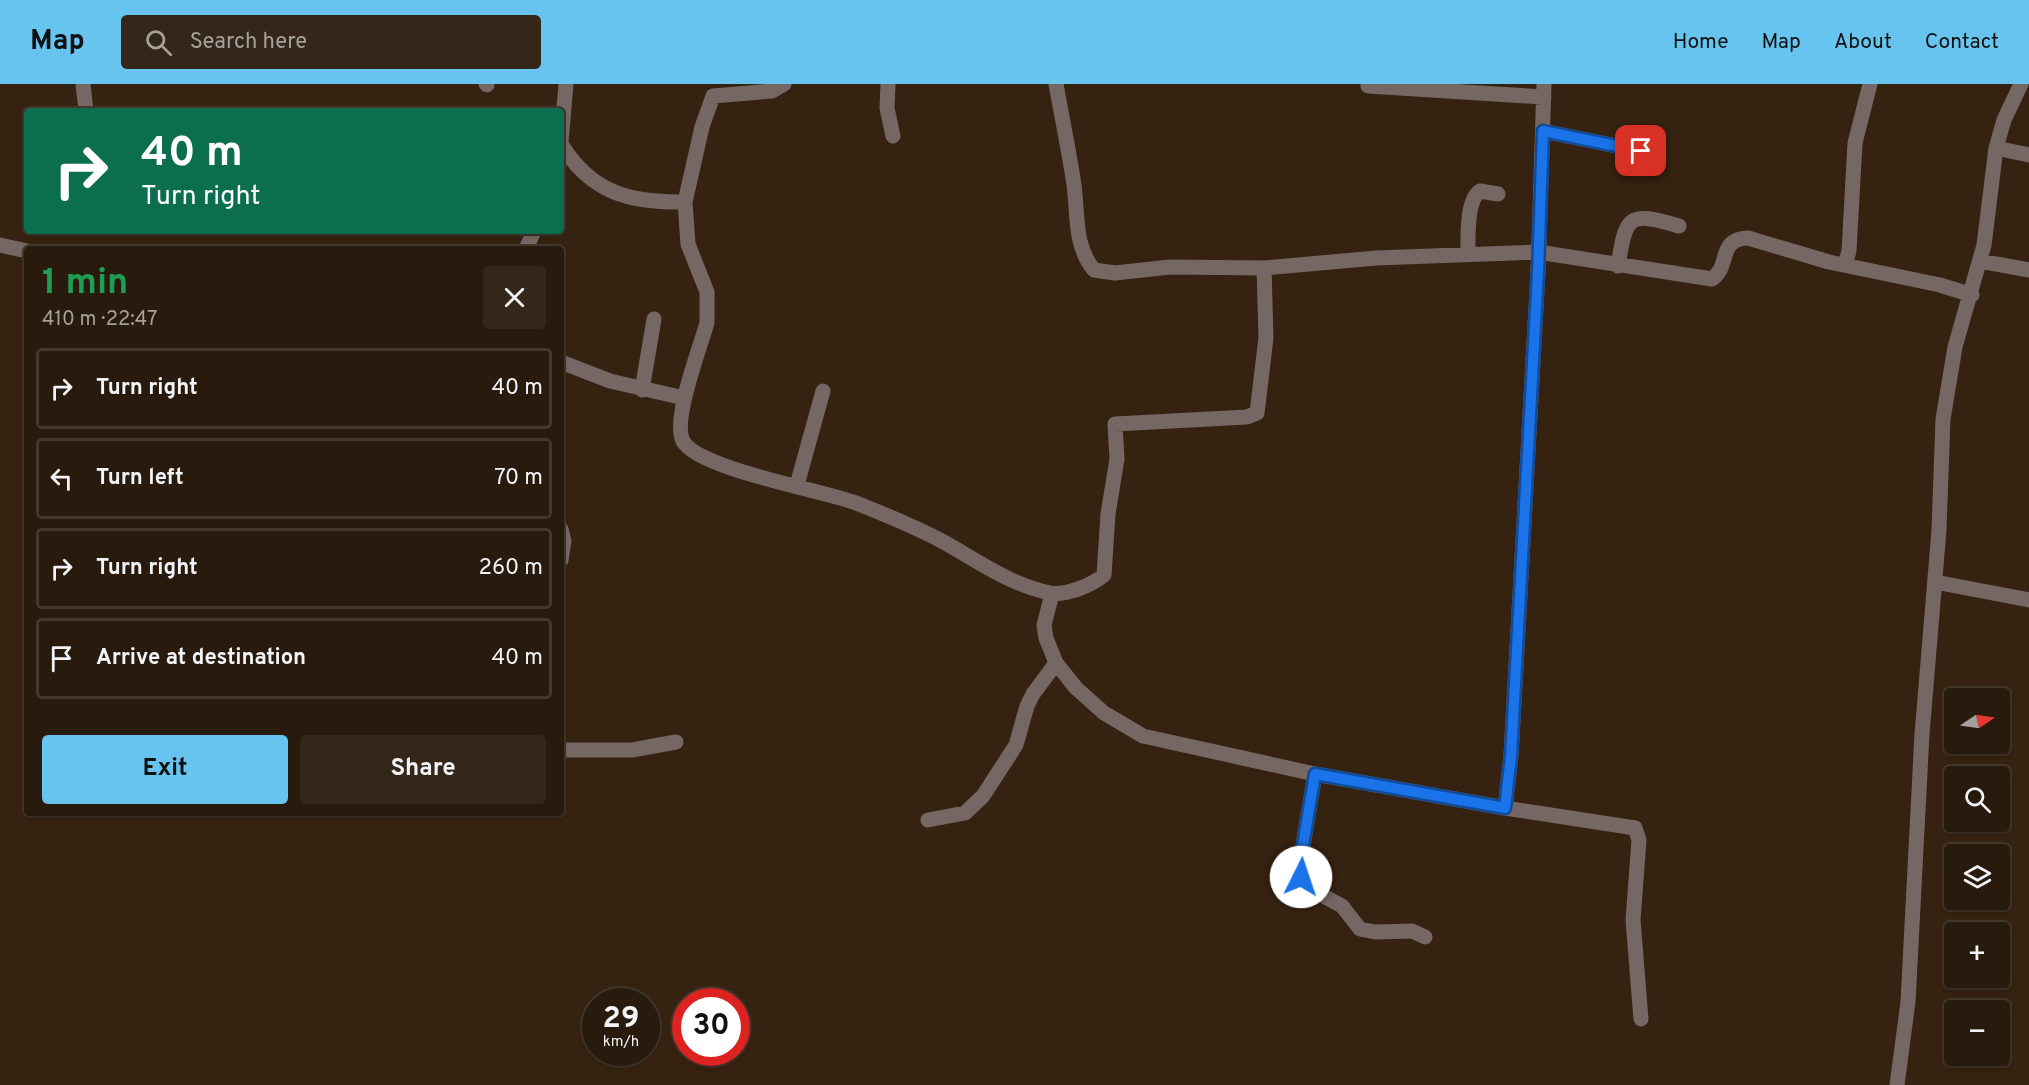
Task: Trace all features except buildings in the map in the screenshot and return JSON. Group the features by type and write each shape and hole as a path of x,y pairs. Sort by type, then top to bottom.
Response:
{"street":[{"path":"83,84 86,108"},
{"path":"564,108 566,84"},
{"path":"784,84 772,91 716,95 711,98 685,202 688,244 707,292 708,306 707,323 684,398 678,426 684,444 693,451 725,466 855,503 915,528 1010,579 1052,594 1085,587 1104,574 1108,514 1117,459 1115,424 1247,417 1257,413 1266,338 1264,268"},
{"path":"888,84 887,108 893,136"},
{"path":"1056,84 1074,186 1079,238 1085,259 1094,270 1115,273 1170,267 1264,268 1376,258 1538,252 1712,279 1719,274 1730,244 1736,238 1748,238 1845,265 1972,295"},
{"path":"1845,265 1849,251 1855,143 1870,84"},
{"path":"1898,1085 1908,1002 1922,734 1935,582 1943,419 1955,347 1972,295 1980,261 1996,148 2004,120 2021,84"},
{"path":"1368,86 1544,91 1538,252 1511,756 1505,808"},
{"path":"1543,131 1641,151"},
{"path":"564,148 572,163 605,189 640,200 685,202"},
{"path":"1996,148 2029,155"},
{"path":"1468,255 1468,219 1475,196 1480,191 1498,194"},
{"path":"1618,266 1623,234 1630,221 1641,217 1679,226"},
{"path":"0,245 24,250"},
{"path":"1980,261 2029,270"},
{"path":"642,390 654,319"},
{"path":"564,363 610,381 684,398"},
{"path":"797,485 823,391"},
{"path":"1935,582 2029,600"},
{"path":"1052,594 1044,625 1046,638 1056,663 1076,688 1104,713 1143,736 1315,774 1505,808 1635,828 1639,840 1633,920 1641,1019"},
{"path":"928,820 965,813 983,796 1016,745 1030,700 1056,663"},
{"path":"564,750 632,750 676,742"},
{"path":"1315,774 1299,869 1305,886 1342,906 1360,929 1375,932 1412,931 1425,937"}],"route":[{"path":"1301,877 1299,869 1315,774 1505,808 1511,756 1538,272 1543,131 1641,151"}]}
